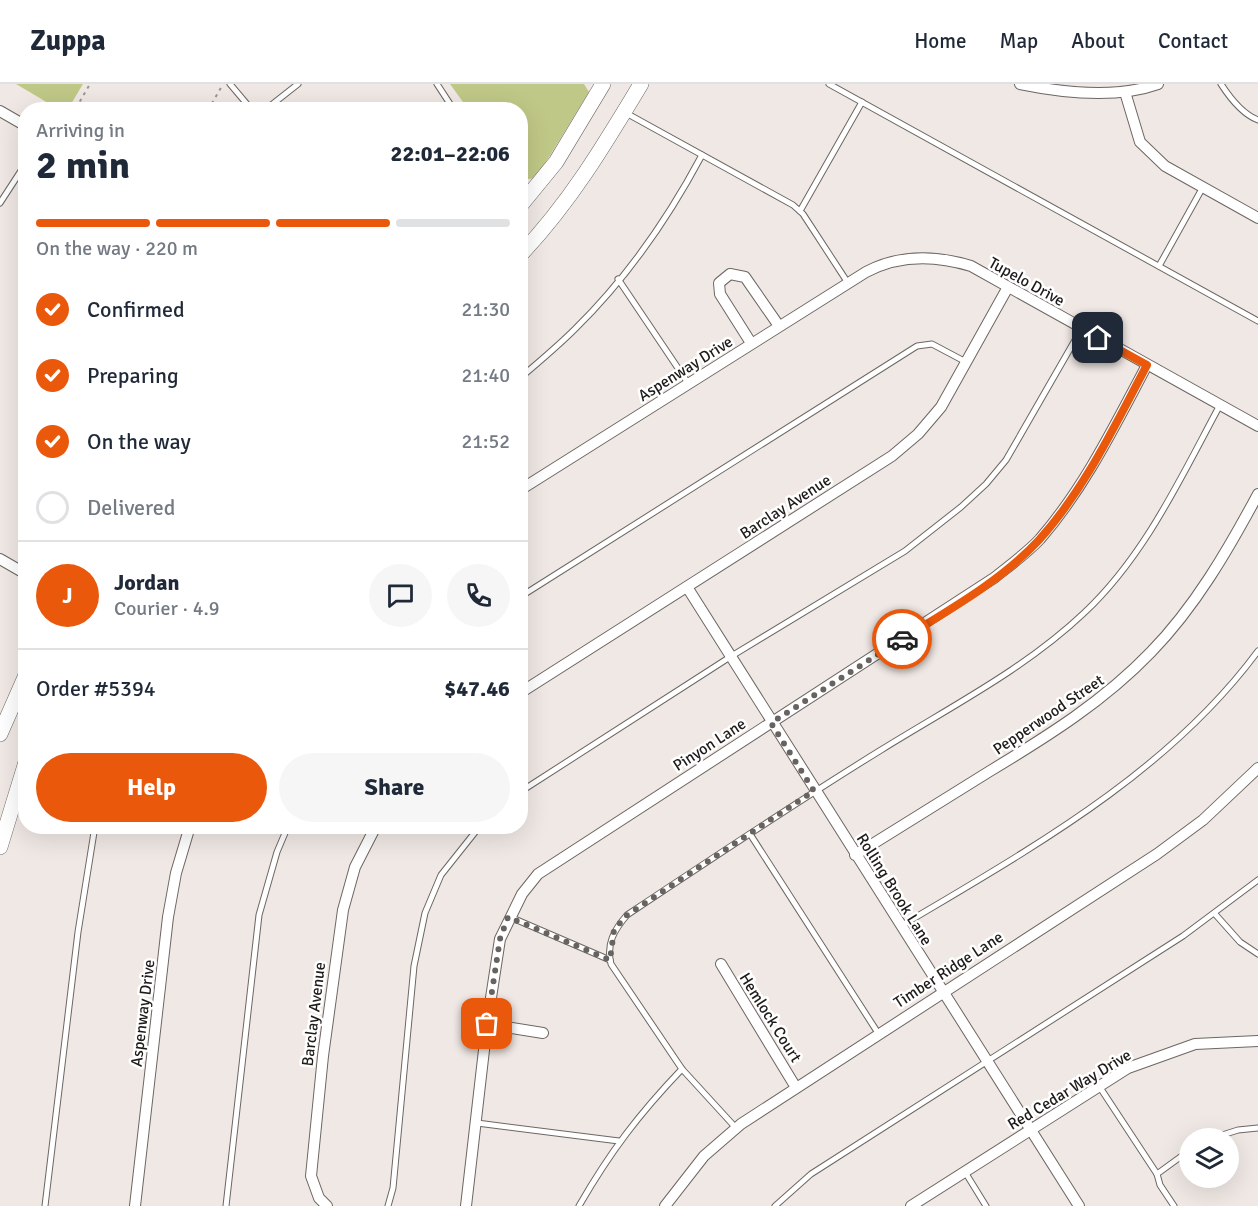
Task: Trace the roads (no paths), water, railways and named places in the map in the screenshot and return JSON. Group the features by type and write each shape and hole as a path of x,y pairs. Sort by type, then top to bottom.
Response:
{"main road":[{"path":"528,195 556,162 603,84"},
{"path":"528,247 591,166 641,84"},
{"path":"0,734 18,693"},
{"path":"0,847 18,788"}],"street":[{"path":"1020,84 1056,90 1125,93 1158,84"},
{"path":"1125,93 1140,142 1165,166 1258,218"},
{"path":"0,111 18,121"},
{"name":"Tupelo Drive","path":"867,272 899,259 941,258 970,266 1258,426"},
{"name":"Aspenway Drive","path":"528,485 867,272"},
{"path":"752,343 720,294 719,283 730,274 746,277 779,326"},
{"name":"Barclay Avenue","path":"528,688 892,456 918,434 941,407 1008,287"},
{"name":"Pinyon Lane","path":"466,1206 487,1024 500,939 508,917 538,874 994,578 1038,541 1071,500 1147,365"},
{"name":"Pepperwood Street","path":"855,855 1050,735 1125,678 1153,650 1199,593 1258,494"},
{"path":"0,559 18,569"},
{"name":"Rolling Brook Lane","path":"687,587 814,791 1079,1206"},
{"name":"Timber Ridge Lane","path":"665,1206 704,1156 736,1128 795,1086 1156,854 1203,820 1258,768"},
{"name":"Aspenway Drive","path":"135,1206 168,917 176,873 187,834"},
{"name":"Barclay Avenue","path":"327,1206 319,1198 311,1176 336,954 343,910 356,867 372,834"},
{"name":"Hemlock Court","path":"721,964 795,1086"},
{"path":"487,1024 543,1033"},
{"name":"Red Cedar Way Drive","path":"911,1206 1128,1068 1195,1044 1258,1041"}],"lane":[{"path":"230,84 245,102"},
{"path":"275,102 298,84"},
{"path":"437,84 449,102"},
{"path":"829,84 1258,321"},
{"path":"1221,84 1251,118 1258,120"},
{"path":"800,211 862,102"},
{"path":"624,112 793,205 800,211 848,283"},
{"path":"528,371 576,328 618,279 669,213 702,155"},
{"path":"0,203 18,175"},
{"path":"1159,266 1203,187"},
{"path":"618,279 688,383"},
{"path":"528,787 730,657 905,551 987,484 1006,460 1024,431 1082,328"},
{"path":"528,592 917,346 932,344 966,362"},
{"path":"610,960 614,930 627,915 814,791 1029,658 1084,613 1115,579 1167,504 1220,405"},
{"path":"901,927 1003,865 1140,774 1177,742 1243,671 1258,651"},
{"path":"45,1206 78,932 94,834"},
{"path":"226,1206 260,915 277,852 285,834"},
{"path":"388,1206 393,1188 414,966 425,913 441,875 474,834"},
{"path":"750,834 878,1033"},
{"path":"775,1206 811,1174 1215,914 1258,880"},
{"path":"1215,914 1240,942 1258,954"},
{"path":"508,917 610,960 682,1069 736,1128"},
{"path":"579,1206 619,1141 644,1109 682,1069"},
{"path":"1099,1086 1157,1174 1160,1185 1174,1206"},
{"path":"477,1123 619,1141"},
{"path":"1239,1130 1258,1128"},
{"path":"1157,1174 1179,1158"},
{"path":"965,1172 986,1206"}]}
